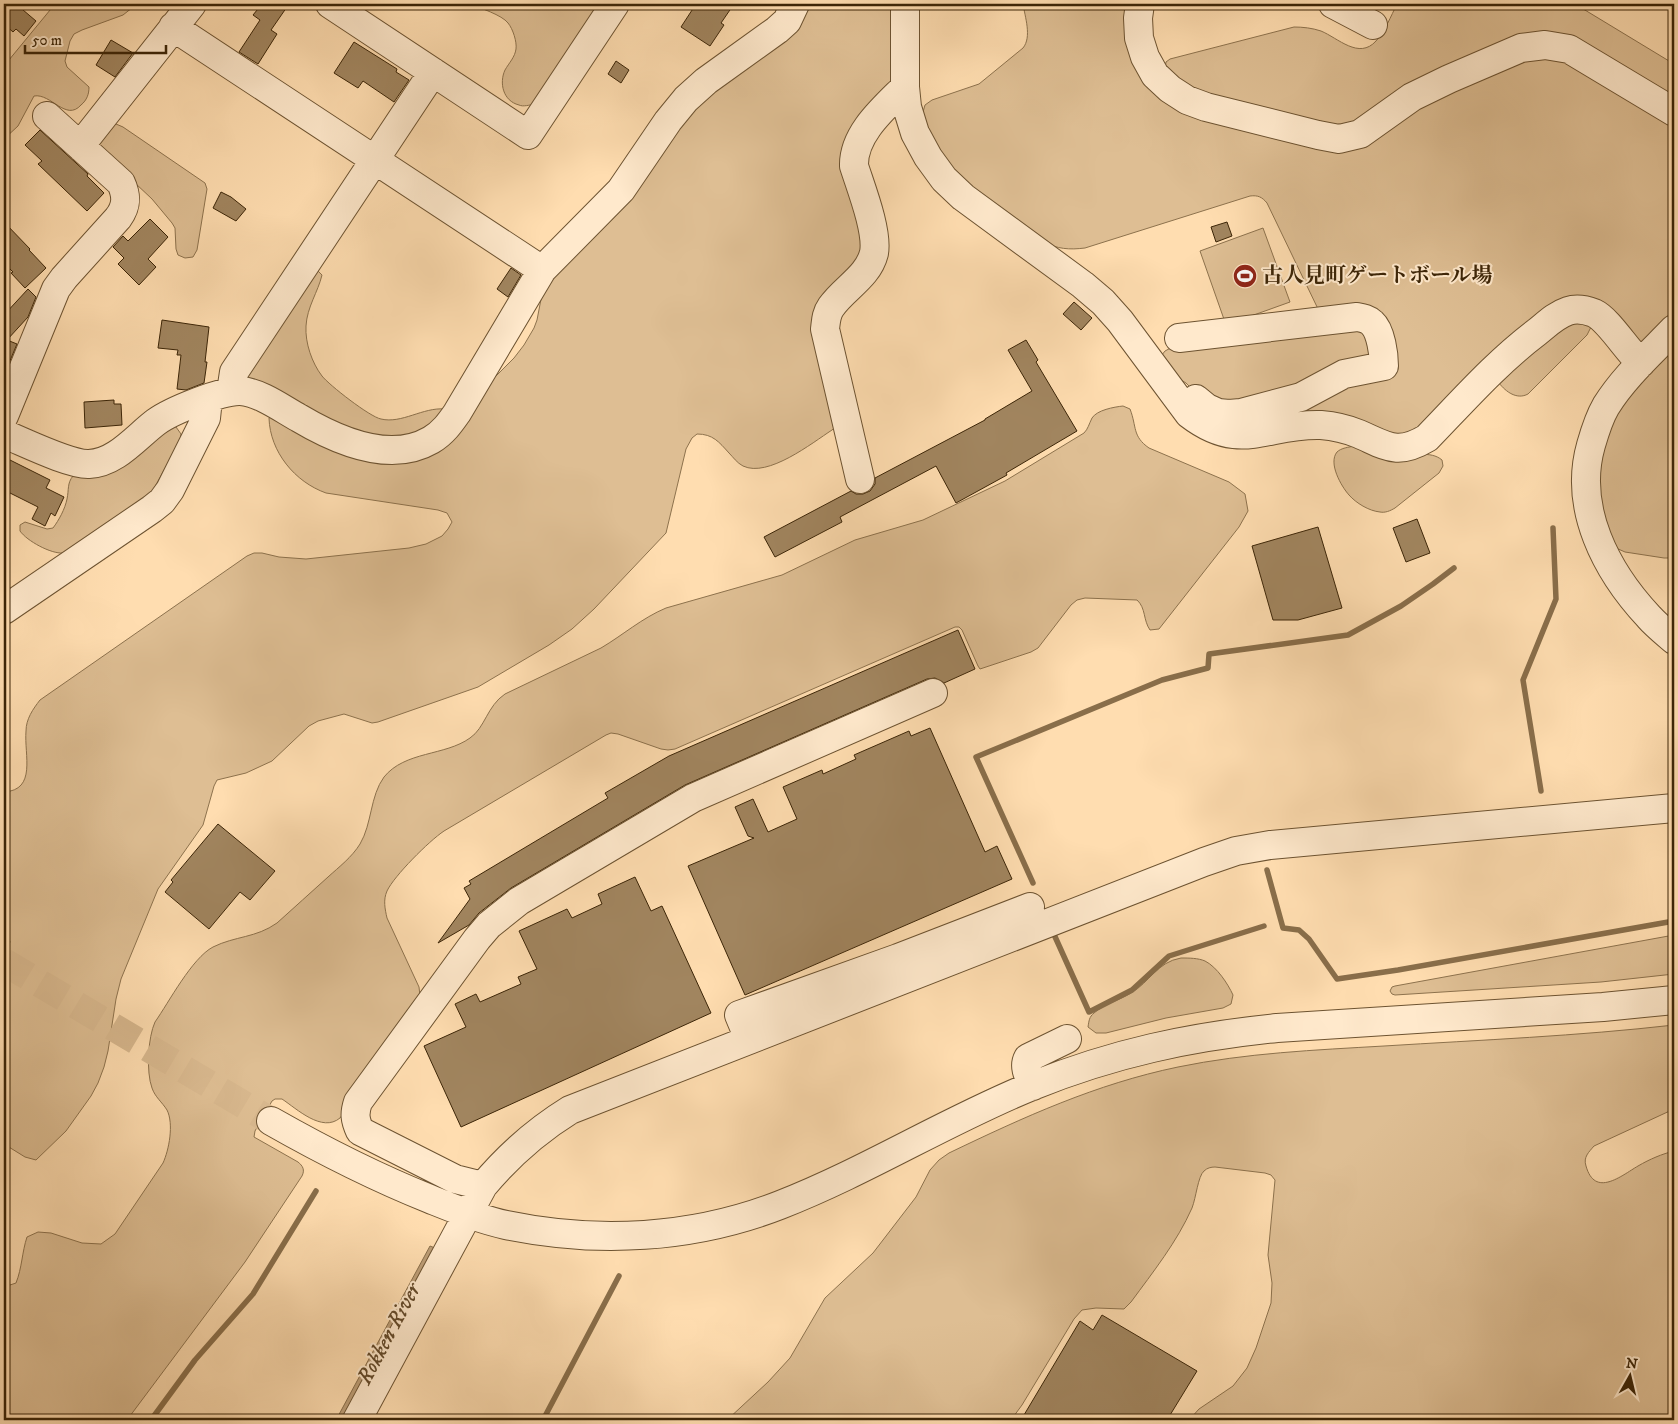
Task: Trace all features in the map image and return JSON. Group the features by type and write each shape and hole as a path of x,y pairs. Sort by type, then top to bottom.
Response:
{"street":[{"path":"80,146 192,4"},
{"path":"330,4 528,135 615,4"},
{"path":"4,434 74,462 89,464 104,462 164,417 219,396 240,391 253,394 325,433 351,442 397,450 415,447 432,440 446,428 457,413 542,270 621,190 668,120 686,99 706,81 777,30 787,21 795,4"},
{"path":"904,4 906,107 928,157 944,179 963,198 1083,285 1103,302 1120,321 1189,414 1219,432 1237,435 1255,434 1303,426 1322,425 1340,428 1388,447 1402,448 1415,445 1427,438 1516,348 1558,316 1570,310 1584,310 1596,314 1641,363"},
{"path":"1140,4 1138,18 1139,38 1145,58 1155,75 1170,89 1186,100 1206,107 1318,135 1339,139 1360,134 1412,97 1449,79 1521,48 1545,45 1570,49 1674,112"},
{"path":"1333,4 1374,25"},
{"path":"173,27 542,270"},
{"path":"4,610 162,501 170,490 206,418 234,372 433,72"},
{"path":"860,478 825,329 826,317 831,307 862,275 874,252 875,240 872,227 854,166 856,146 877,115 905,87"},
{"path":"4,416 56,289 118,218 124,210 126,201 125,191 121,183 47,116"},
{"path":"1169,388 1179,384 1183,386 1207,408 1218,413 1241,413 1291,400 1311,392 1344,374 1384,366 1384,354 1376,327 1371,322 1357,317 1179,338"},
{"path":"1674,328 1622,384 1606,406 1595,430 1589,454 1586,479 1587,507 1610,565 1628,593 1650,618 1674,640"},
{"path":"483,1186 455,1179 360,1131 356,1122 355,1112 358,1102 489,925 519,901 693,798 933,693"},
{"path":"357,1420 483,1186 498,1168 526,1142 570,1110 746,1031 1236,851 1279,844 1674,808"},
{"path":"746,1031 740,1015 898,958 1030,907"},
{"path":"271,1121 367,1172 467,1214 541,1232 618,1237 659,1234 700,1228 740,1218 779,1205 1033,1086 1120,1055 1172,1042 1224,1033 1326,1024 1603,1007 1674,1000"},
{"path":"1033,1086 1026,1068 1028,1058 1067,1039"}],"shaded area":[{"path":"55,4 137,4 123,15 74,34 70,41 65,61 67,67 89,87 89,92 83,103 70,110 64,109 40,96 34,96 18,126 4,139 4,66"},
{"path":"470,4 606,4 534,104 522,106 509,100 504,91 502,80 516,49 512,29 501,17"},
{"path":"804,4 893,4 893,82 851,144 868,251 826,303 838,425 789,457 765,467 753,468 739,463 715,439 707,435 697,434 692,438 686,449 666,533 594,609 572,629 549,645 478,687 378,722 372,723 344,714 318,721 309,726 272,761 246,773 217,780 203,825 158,889 121,979 104,1067 91,1096 66,1131 36,1160 25,1157 4,1144 4,952 10,942 4,934 4,792 14,790 21,785 25,778 27,770 26,727 35,707 40,700 254,553 306,559 409,548 426,544 442,536 452,522 447,513 326,493 304,481 286,464 279,454 270,431 269,418 273,415 397,459 485,387 514,358 534,328 542,294 549,277 675,126"},
{"path":"1023,4 1130,4 1136,61 1316,144 1417,106 1524,58 1566,58 1674,124 1674,314 1651,337 1640,342 1633,342 1585,303 1412,438 1201,398 1186,383 1170,373 1161,356 1165,351 1180,343 1319,311 1267,203 1260,197 1250,196 1085,248 1069,249 1059,248 1043,242 971,189 953,171 926,128 923,112 925,105 932,100 979,84 1023,48 1026,43 1027,33"},
{"path":"1397,4 1575,4 1674,64 1674,100 1573,40 1372,113 1339,129 1191,91 1165,68 1166,62 1170,59 1294,27 1321,31 1348,46 1363,48 1376,41 1388,23"},
{"path":"110,124 123,127 205,183 207,189 197,250 193,257 185,258 178,255 175,228 172,223 152,199 100,150 96,140"},
{"name":"古人見町ゲートボール場","path":"1263,228 1290,302 1226,325 1200,251"},
{"path":"317,270 322,275 308,312 306,326 308,346 315,365 322,376 341,393 368,413 381,419 405,418 429,410 445,409 446,411 413,439 354,434 248,380 245,376"},
{"path":"1583,317 1591,327 1587,335 1528,394 1516,396 1499,383 1521,354"},
{"path":"1674,343 1674,443 1672,449 1674,456 1674,558 1664,558 1625,552 1616,548 1606,532 1595,479 1615,411"},
{"path":"1123,406 1130,409 1137,435 1144,444 1149,448 1229,482 1245,494 1248,511 1239,527 1159,629 1150,630 1142,607 1137,600 1085,598 1077,600 1071,605 1038,648 980,669 962,630 959,627 955,627 675,749 661,749 611,733 444,831 404,868 387,891 385,898 387,918 419,987 420,996 415,1014 340,1118 333,1122 325,1123 310,1118 282,1099 272,1101 255,1131 254,1137 298,1162 303,1168 302,1176 245,1262 127,1420 4,1420 4,1287 16,1283 27,1237 38,1232 51,1233 82,1243 101,1244 115,1234 163,1163 169,1144 169,1116 167,1110 153,1091 149,1073 149,1045 155,1022 181,981 205,953 221,943 261,932 277,923 349,858 357,849 364,836 373,801 384,777 403,762 449,748 470,738 479,729 494,705 505,694 601,648 657,612 782,575 855,540 923,520 1005,481 1084,433 1094,415 1111,408"},
{"path":"167,425 176,427 181,434 180,441 152,492 63,553 40,546 28,539 20,531 20,525 25,522 47,529 53,528 65,507 69,484 73,476"},
{"path":"1355,446 1405,455 1432,455 1442,460 1443,466 1439,473 1395,508 1386,512 1376,511 1363,506 1352,498 1342,486 1335,468 1334,462 1337,452"},
{"path":"1674,935 1674,974 1601,982 1395,995 1390,991 1395,986"},
{"path":"1181,958 1202,960 1214,967 1233,995 1231,1004 1223,1008 1166,1018 1106,1033 1096,1033 1088,1027 1090,1018 1098,1010 1127,996 1138,989 1160,968 1173,960"},
{"path":"1674,1025 1674,1109 1594,1146 1587,1155 1585,1163 1590,1176 1602,1183 1616,1179 1660,1155 1674,1151 1674,1420 1189,1420 1199,1409 1233,1386 1247,1368 1256,1348 1271,1303 1272,1283 1268,1255 1275,1180 1271,1175 1265,1173 1211,1167 1202,1174 1192,1208 1179,1233 1131,1302 1124,1309 1096,1308 1082,1310 1074,1319 1011,1420 727,1420 768,1382 790,1358 825,1298 873,1253 916,1197 930,1170 939,1160 949,1153 1033,1114 1089,1092 1148,1074 1229,1058 1306,1051 1566,1035"}],"water":[{"name":"Rokken River","path":"430,1246 440,1250 349,1420 336,1420"}],"building":[{"path":"4,4 16,4 36,21 24,36 16,29 13,32 4,24"},
{"path":"262,4 289,4 271,30 277,34 258,64 239,52 260,20 253,15"},
{"path":"696,4 734,4 721,23 724,25 710,46 681,27"},
{"path":"111,40 133,53 115,77 96,65"},
{"path":"354,42 397,69 396,72 409,80 394,102 363,81 358,88 334,73"},
{"path":"616,61 629,70 621,83 608,74"},
{"path":"40,130 88,174 87,176 104,193 87,211 38,164 42,161 25,145"},
{"path":"221,192 246,209 236,221 213,208"},
{"path":"150,219 168,237 148,259 156,267 139,285 118,264 124,258 113,247 123,236 128,241"},
{"path":"4,222 46,268 25,288 4,263"},
{"path":"1227,222 1232,236 1216,242 1211,227"},
{"path":"511,268 521,275 508,297 497,289"},
{"path":"28,289 36,297 28,317 7,340 17,344 4,375 4,315"},
{"path":"1074,302 1092,318 1081,330 1063,314"},
{"path":"162,320 209,327 204,383 186,390 177,389 181,355 177,355 178,350 158,348"},
{"path":"1026,340 1038,360 1036,362 1077,431 1006,473 1007,475 956,503 936,466 840,517 842,522 775,557 764,537 851,491 856,494 863,494 870,491 875,484 875,478 985,420 1032,391 1008,350"},
{"path":"114,400 114,404 121,404 122,425 85,428 84,402"},
{"path":"4,457 50,480 46,488 64,497 55,516 51,513 45,526 32,519 38,507 4,490"},
{"path":"1417,519 1430,553 1406,562 1393,528"},
{"path":"1318,527 1342,608 1298,620 1273,620 1252,546"},
{"path":"958,630 975,669 944,683 935,678 927,679 685,785 511,888 479,913 469,925 438,943 470,899 464,888 471,884 469,881 608,798 605,793 669,756"},
{"path":"930,728 985,852 997,846 1012,879 745,995 688,866 754,838 748,836 735,807 753,799 768,832 797,819 783,787 822,770 823,774 856,759 854,755 909,731 911,736"},
{"path":"218,824 275,871 250,900 240,892 209,929 165,892 173,882 171,880"},
{"path":"635,877 651,911 662,906 711,1013 461,1127 424,1046 466,1027 455,1004 476,994 480,1002 521,984 518,977 537,969 519,931 567,909 572,918 602,904 598,894"},
{"path":"1102,1315 1197,1371 1167,1420 1021,1420 1080,1321 1093,1330"}],"waterway":[{"path":"1541,791 1523,680 1556,599 1553,528"},
{"path":"1033,883 976,757 1162,680 1208,668 1209,654 1348,635 1401,606 1454,568"},
{"path":"1267,870 1283,928 1299,930 1309,939 1337,979 1674,921"},
{"path":"1052,930 1089,1012 1132,990 1169,956 1264,926"},
{"path":"151,1420 195,1360 253,1294 316,1191"},
{"path":"543,1420 619,1276"}],"tunnel":[{"path":"4,962 271,1121"}],"place":[{"name":"古人見町ゲートボール場","path":"1245,276"}]}
